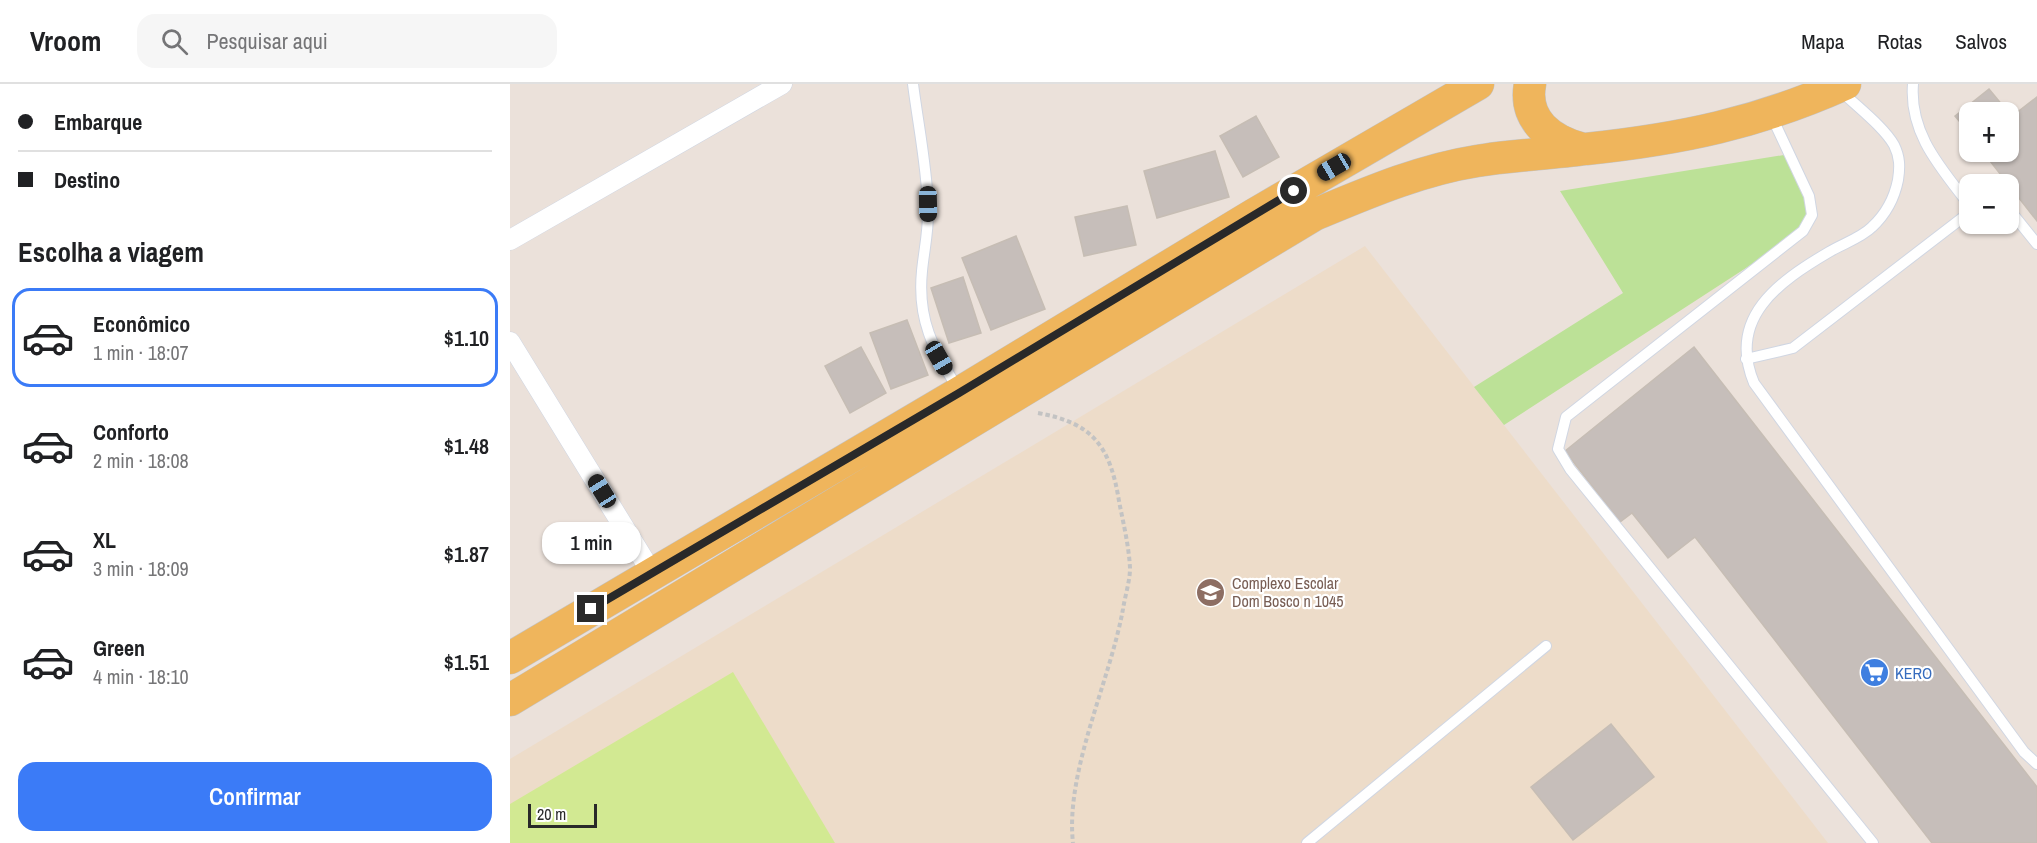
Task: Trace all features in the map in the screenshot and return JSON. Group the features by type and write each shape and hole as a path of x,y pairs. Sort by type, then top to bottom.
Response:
{"main road":[{"path":"510,658 959,393 1253,214 1478,84"},
{"path":"1530,84 1528,99 1531,110 1548,135 1563,144 1587,149"},
{"path":"510,700 1314,215 1405,178 1477,161 1685,135 1771,115 1841,86"}],"street":[{"path":"510,240 782,84"},
{"path":"510,342 652,573"}],"lane":[{"path":"913,84 929,227 922,274 922,308 929,341 959,393"},
{"path":"1913,84 1915,120 1925,145 1959,191"},
{"path":"1841,86 1894,145 1900,169 1893,200 1870,230 1827,254 1764,301 1748,334 1746,359 1754,383 2024,753 2037,765"},
{"path":"1771,115 1809,196 1812,215 1803,231 1566,417 1558,449 1570,469 1873,843"},
{"path":"1746,359 1793,348 1959,220"},
{"path":"2019,222 2037,244"},
{"path":"1307,843 1546,646"}],"path":[{"path":"998,406 1065,418 1073,423 1098,439 1116,480 1130,569 1117,641 1076,786 1070,818 1073,843"}],"shaded area":[{"name":"Complexo Escolar Dom Bosco n 1045","path":"1365,246 1828,843 510,843 510,759"}],"green space":[{"path":"1790,154 1812,215 1803,231 1504,425 1474,387 1623,293 1560,191"},
{"path":"733,672 835,843 510,843 510,804"}],"building":[{"path":"1989,89 2000,102 1973,102"},
{"path":"2037,97 2037,221 2019,198 2019,174 2000,174 1991,162 2019,162 2019,111"},
{"path":"1256,116 1279,157 1243,177 1220,136"},
{"path":"1215,151 1229,197 1157,218 1144,171"},
{"path":"1127,206 1136,245 1084,256 1075,217"},
{"path":"1016,236 1045,309 991,330 962,258"},
{"path":"963,277 981,333 949,343 931,288"},
{"path":"907,320 928,375 891,389 870,333"},
{"path":"861,347 886,393 850,413 825,366"},
{"name":"KERO","path":"1694,347 2037,787 2037,843 1932,843 1695,537 1668,558 1632,513 1620,522 1565,451"},
{"path":"1611,724 1654,777 1573,840 1531,787"}],"place":[{"name":"Complexo Escolar Dom Bosco n 1045","path":"1211,592"},
{"name":"KERO","path":"1874,673"}],"route":[{"path":"591,609 959,393 1294,191"}]}
